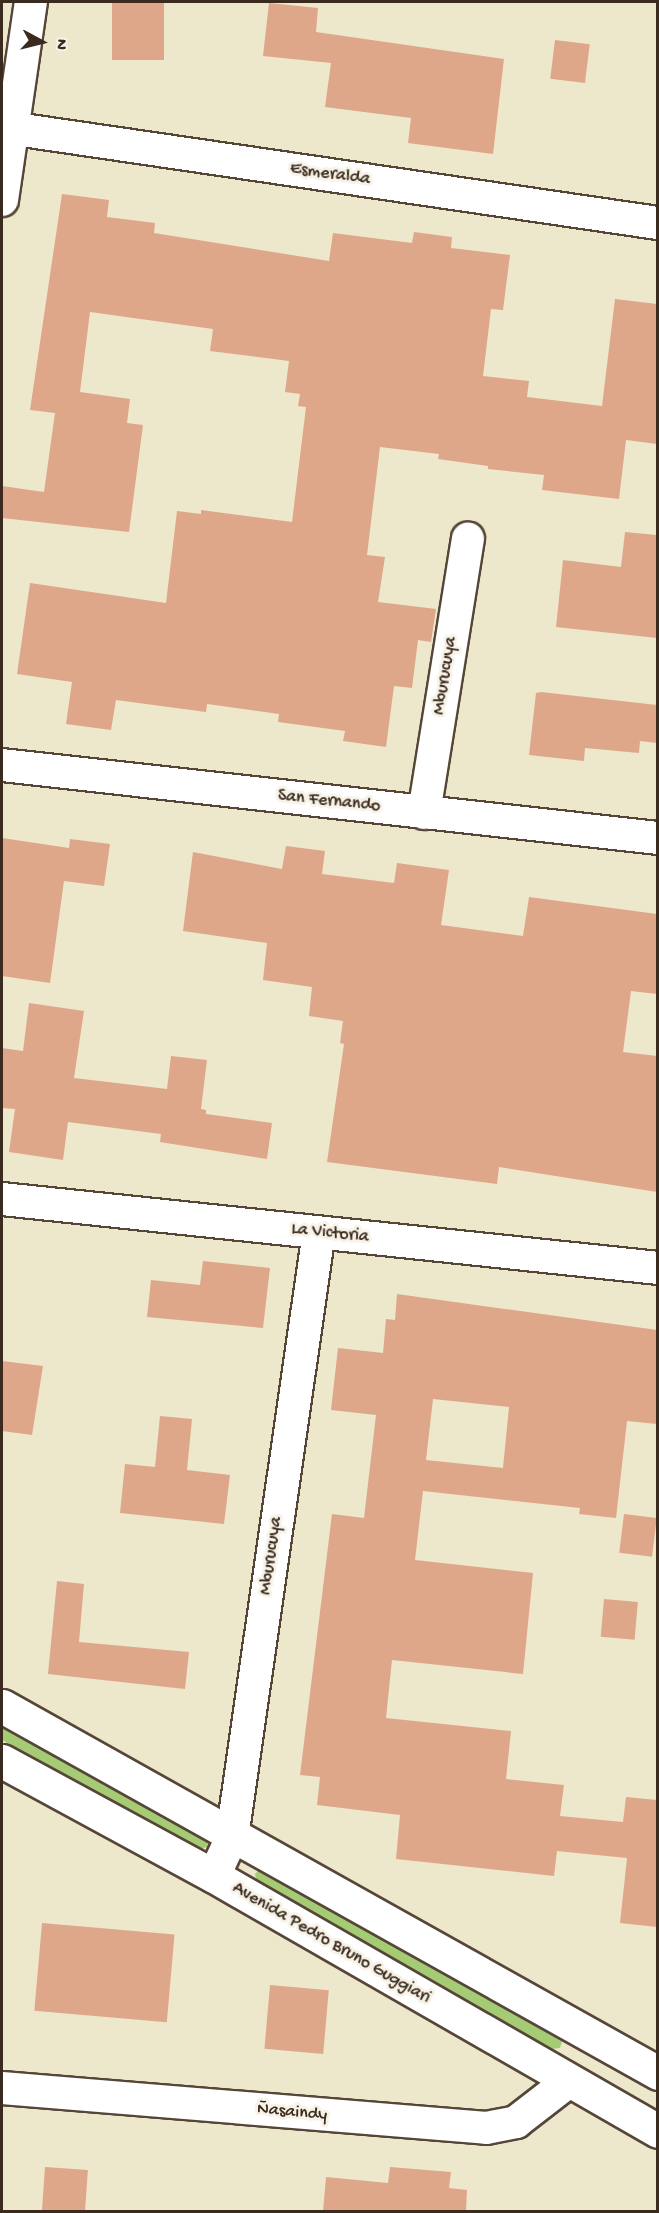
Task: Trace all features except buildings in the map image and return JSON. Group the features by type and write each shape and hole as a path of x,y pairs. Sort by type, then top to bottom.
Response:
{"main road":[{"path":"2,1706 232,1837 657,2073"},
{"name":"Avenida Pedro Bruno Guggiari","path":"2,1761 214,1876 657,2131"}],"street":[{"path":"2,200 5,128 31,2"},
{"name":"Esmeralda","path":"5,128 657,223"},
{"name":"Mburucuya","path":"424,813 468,539"},
{"name":"San Fernando","path":"2,765 657,838"},
{"name":"La Victoria","path":"2,1199 657,1268"},
{"name":"Mburucuya","path":"214,1876 232,1837 319,1232"},
{"name":"Ñasaindy","path":"2,2088 486,2128 516,2122 569,2081"}],"green space":[{"path":"2,1718 209,1838 207,1847 196,1850 2,1740"},
{"path":"261,1868 563,2038 560,2048 551,2049 257,1884 255,1874"}]}
